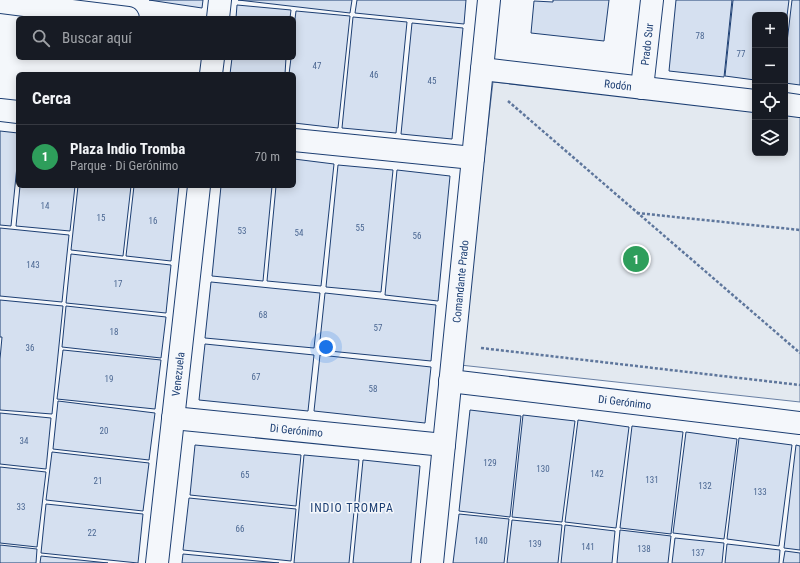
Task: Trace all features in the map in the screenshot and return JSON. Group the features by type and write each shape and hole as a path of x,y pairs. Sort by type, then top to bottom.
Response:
{"street":[{"path":"218,16 220,0"},
{"name":"Comandante Prado","path":"432,563 489,0"},
{"name":"Prado Sur","path":"642,88 652,0"},
{"path":"0,2 112,16"},
{"path":"212,72 213,60"},
{"name":"Rodón","path":"482,69 752,101"},
{"path":"788,104 800,106"},
{"path":"0,110 16,112"},
{"path":"296,140 473,158"},
{"name":"Venezuela","path":"157,563 199,188"},
{"name":"Di Gerónimo","path":"450,381 800,423"},
{"name":"Di Gerónimo","path":"173,418 444,445"}],"path":[{"path":"507,100 800,353"},
{"path":"638,213 800,230"},
{"path":"476,347 800,386"}],"shaded area":[{"path":"493,82 752,111 752,156 788,156 788,114 800,116 800,402 460,365"}],"building":[{"path":"149,0 203,0 202,8"},
{"path":"238,0 352,0 350,13"},
{"path":"357,0 466,0 464,24 355,13"},
{"path":"553,0 609,0 604,41 531,33 534,1 553,2"},
{"path":"676,0 732,0 724,77 669,71"},
{"path":"733,0 789,0 788,12 752,12 752,80 725,76"},
{"path":"792,0 800,0 800,85 788,83 788,34"},
{"path":"237,5 291,10 290,16 236,16"},
{"path":"296,11 350,16 338,128 296,123 296,72 289,72 291,60 296,60"},
{"path":"353,17 407,22 396,133 342,128"},
{"path":"412,23 463,28 452,139 401,134"},
{"path":"232,60 286,60 285,72 230,72"},
{"path":"0,131 16,133 16,176 11,226 0,225"},
{"path":"296,159 334,164 321,286 267,281 276,188 296,188"},
{"path":"338,165 393,170 381,292 326,287"},
{"path":"397,170 450,176 438,301 385,295"},
{"path":"20,188 75,188 70,231 16,226"},
{"path":"78,188 131,188 123,256 71,250"},
{"path":"134,188 179,188 171,261 126,256"},
{"path":"221,188 272,188 263,281 212,276"},
{"path":"0,228 69,235 62,302 0,296"},
{"path":"71,254 171,265 166,313 66,303"},
{"path":"211,282 320,293 314,348 205,338"},
{"path":"325,293 436,305 431,361 319,350"},
{"path":"0,300 63,306 52,414 0,410 0,359 2,337 0,337"},
{"path":"66,306 166,317 161,358 62,347"},
{"path":"205,344 314,355 308,411 199,400"},
{"path":"63,350 161,360 155,409 57,399"},
{"path":"320,355 431,367 425,423 314,411"},
{"path":"58,401 155,413 149,460 53,449"},
{"path":"470,410 521,416 510,517 459,511"},
{"path":"0,413 51,418 46,469 0,464"},
{"path":"523,415 575,421 562,522 512,517"},
{"path":"578,420 629,427 616,528 565,522"},
{"path":"632,426 683,432 671,534 620,528"},
{"path":"686,432 737,439 724,539 673,533"},
{"path":"739,438 792,445 779,546 727,539"},
{"path":"195,445 301,455 296,506 190,495"},
{"path":"796,445 800,446 800,550 784,548"},
{"path":"52,452 149,463 143,511 46,500"},
{"path":"304,455 359,460 349,563 294,563"},
{"path":"363,460 420,466 411,563 353,563"},
{"path":"0,467 46,472 37,547 0,543"},
{"path":"189,498 296,509 291,561 183,550"},
{"path":"46,504 143,514 138,563 41,553"},
{"path":"459,514 509,519 504,563 453,563"},
{"path":"512,520 562,525 558,563 507,563"},
{"path":"565,525 615,531 612,563 561,563"},
{"path":"620,530 671,536 668,563 617,563"},
{"path":"675,538 724,543 722,563 672,563"},
{"path":"727,544 780,550 779,563 725,563"},
{"path":"0,545 37,549 36,563 0,563"},
{"path":"785,551 800,553 800,563 783,563"},
{"path":"183,554 279,563 182,563"},
{"path":"41,556 108,563 40,563"}],"place":[{"name":"Plaza Indio Tromba","path":"636,259"}],"district":[{"name":"INDIO TROMPA","path":"352,508"}]}
